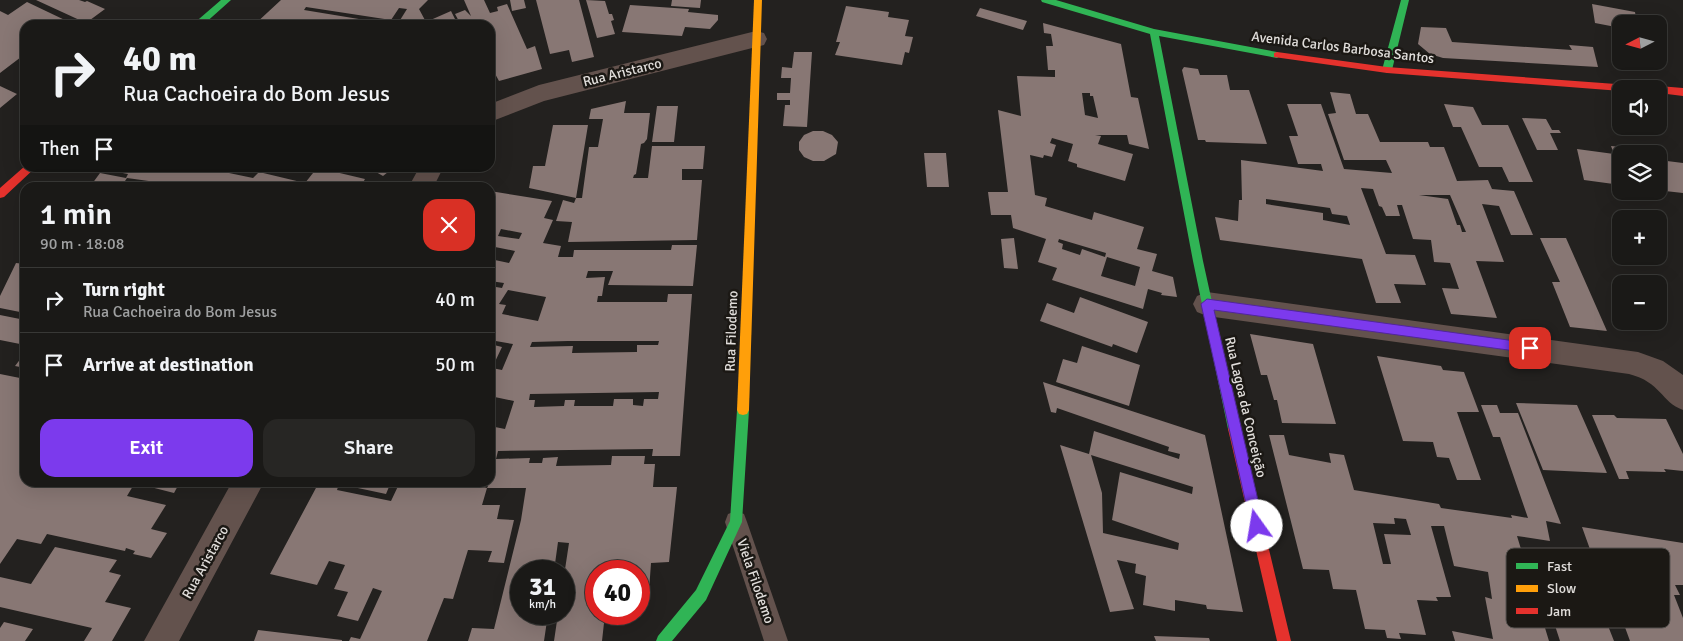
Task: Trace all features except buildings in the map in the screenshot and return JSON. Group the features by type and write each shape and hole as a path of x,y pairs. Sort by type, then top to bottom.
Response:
{"street":[{"path":"203,20 228,0"},
{"name":"Rua Filodemo","path":"663,641 701,595 736,522 741,460 758,0"},
{"name":"Avenida Carlos Barbosa Santos","path":"1045,0 1154,32 1301,60 1387,70 1612,87"},
{"path":"1387,70 1406,0"},
{"name":"Rua Lagoa da Conceição","path":"1154,32 1171,128 1207,304 1284,641"},
{"name":"Rua Aristarco","path":"495,111 539,94 756,39"},
{"path":"1667,91 1683,92"},
{"path":"1,195 26,172"},
{"path":"1207,304 1629,362 1648,366 1665,375 1675,384 1683,397"},
{"name":"Rua Aristarco","path":"161,641 246,487"}],"lane":[{"name":"Viela Filodemo","path":"736,522 776,641"}],"traffic: fast":[{"path":"203,20 227,0"},
{"path":"1045,0 1154,32 1277,55"},
{"path":"1387,70 1405,0"},
{"path":"1154,32 1198,261 1234,429"},
{"path":"663,641 701,595 736,522 743,410"}],"traffic: slow":[{"path":"743,410 758,0"}],"traffic: jam":[{"path":"1277,55 1387,70 1612,87"},
{"path":"1667,91 1683,92"},
{"path":"0,194 25,172"},
{"path":"1234,429 1284,641"}],"route":[{"path":"1257,526 1207,304 1530,348"}]}
